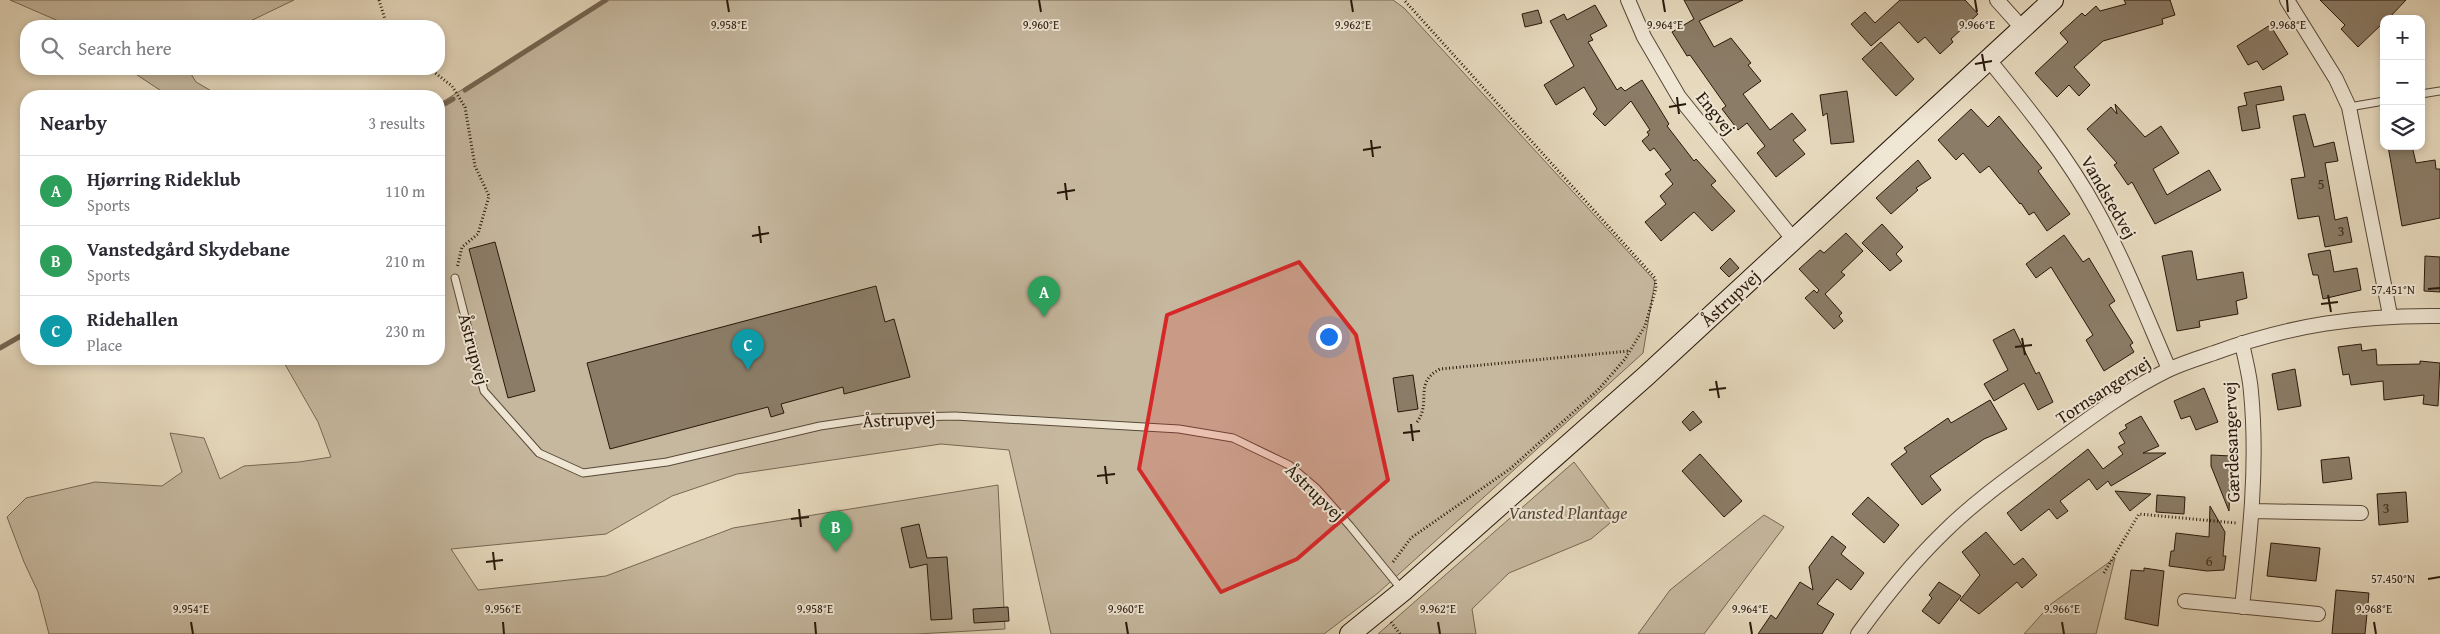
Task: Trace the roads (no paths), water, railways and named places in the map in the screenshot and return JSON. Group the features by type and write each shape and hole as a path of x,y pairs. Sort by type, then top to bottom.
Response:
{"street":[{"name":"Engvej","path":"1628,0 1644,37 1679,97 1793,239"},
{"path":"1996,0 2022,29"},
{"name":"Åstrupvej","path":"1350,634 1403,591 1646,376 2053,0"},
{"path":"2293,3 2336,79 2349,107 2390,316"},
{"name":"Vandstedvej","path":"1988,60 2038,119 2096,209 2121,256 2169,369"},
{"name":"Tornsangervej","path":"1858,634 1892,587 1943,532 2000,483 2112,402 2169,369 2242,343 2289,329 2339,320 2390,316 2440,316"},
{"name":"Gærdesangervej","path":"2242,343 2251,391 2254,453 2252,517 2242,607"},
{"name":"Gærdesangervej","path":"2252,517 2361,512"},
{"path":"2186,601 2318,614"}],"lane":[{"path":"2425,93 2440,91"},
{"path":"2349,107 2380,102"},
{"name":"Åstrupvej","path":"455,278 484,391 539,453 583,473 667,462 820,426 874,418 955,416 1179,429 1233,438 1289,465 1330,504 1403,591"}],"waterway":[{"path":"465,90 606,0"},
{"path":"445,104 453,99"},
{"path":"0,348 20,336"}],"place":[{"name":"Hjørring Rideklub","path":"1044,317"},
{"name":"Ridehallen","path":"748,370"},
{"name":"Vanstedgård Skydebane","path":"836,552"}],"park label":[{"name":"Vansted Plantage","path":"1568,512"}]}
